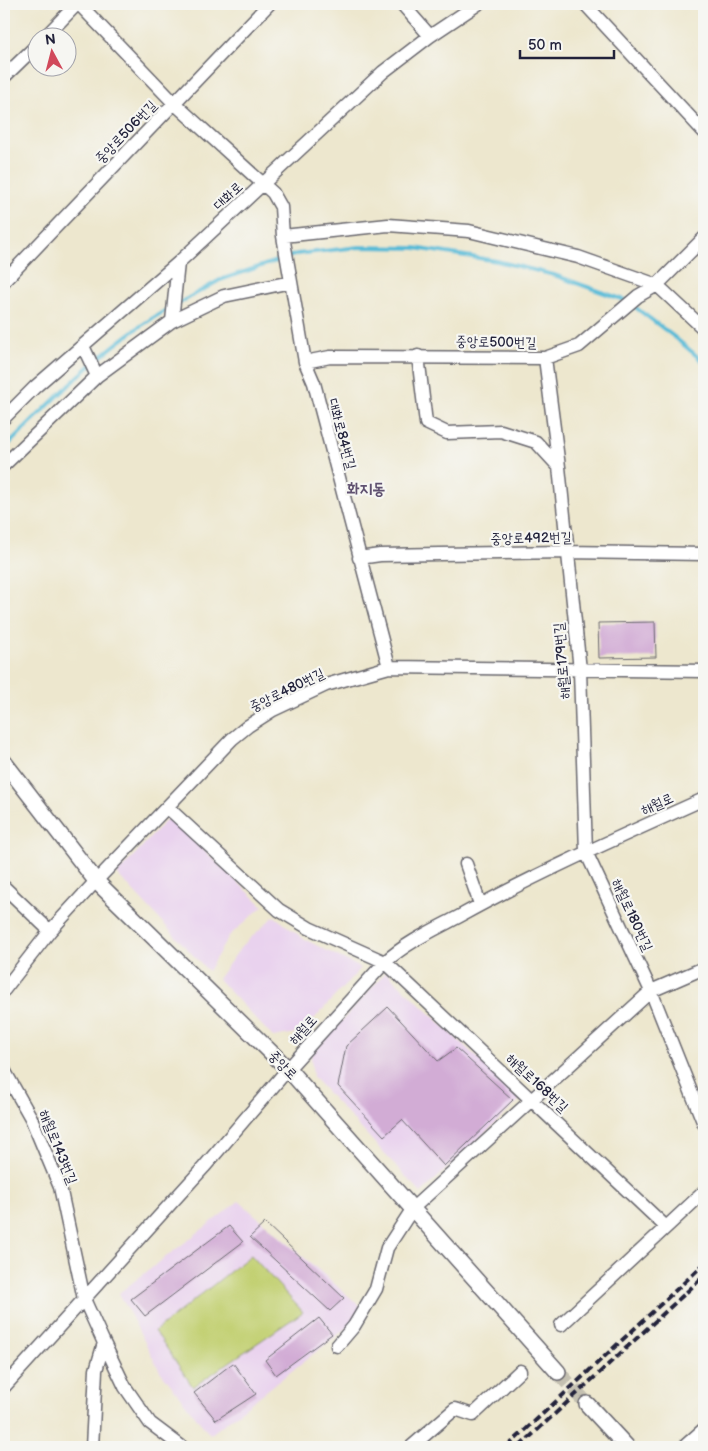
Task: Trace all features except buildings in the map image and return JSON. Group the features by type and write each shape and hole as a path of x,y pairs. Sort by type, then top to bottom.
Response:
{"main road":[{"name":"중앙로","path":"4,762 96,881 288,1069 558,1372"},
{"path":"587,1404 627,1447"},
{"path":"686,1447 704,1431"}],"street":[{"path":"54,28 78,4"},
{"name":"대화로84번길","path":"78,4 174,103 273,193 281,207 284,242 305,362 314,383 389,667"},
{"name":"중앙로506번길","path":"4,281 269,4"},
{"path":"402,4 430,36"},
{"name":"대화로","path":"4,418 35,387 178,263 383,72 430,36 478,4"},
{"path":"585,4 704,132"},
{"path":"4,77 28,54"},
{"path":"284,242 388,225 470,231 578,257 657,284 704,329"},
{"name":"중앙로500번길","path":"305,362 330,357 545,358 579,346 638,296 657,284 704,238"},
{"path":"172,321 178,263"},
{"path":"4,465 97,376 172,321 224,296 291,282"},
{"path":"83,346 97,376"},
{"path":"418,356 426,423 447,433 501,431 536,442 559,467"},
{"name":"해월로179번길","path":"545,358 559,467 566,552 580,670 586,852"},
{"name":"중앙로492번길","path":"359,558 380,555 566,552 704,554"},
{"name":"중앙로480번길","path":"4,990 50,931 232,739 264,715 326,685 389,667 704,671"},
{"name":"해월로","path":"4,1387 204,1167 288,1069 399,949 480,904 586,852 704,799"},
{"name":"해월로168번길","path":"167,807 279,910 309,928 385,962 666,1227"},
{"name":"해월로180번길","path":"586,852 651,991 704,1124"},
{"path":"466,864 480,904"},
{"path":"4,887 50,931"},
{"path":"337,1346 354,1326 376,1289 387,1248 413,1208 531,1098 651,991 704,968"},
{"name":"해월로143번길","path":"4,1070 31,1118 60,1187 84,1299 104,1343 125,1387 150,1423 182,1447"},
{"path":"562,1325 704,1192"},
{"path":"92,1447 96,1370 104,1343"},
{"path":"410,1447 455,1410 473,1415 520,1372"}],"shaded area":[{"path":"169,817 263,906 229,936 208,971 117,874"},
{"path":"274,916 304,939 361,968 302,1032 273,1037 218,979 241,947"},
{"path":"386,972 521,1099 421,1193 313,1077 311,1055"},
{"path":"239,1201 367,1312 210,1435 160,1371 119,1293"}],"green space":[{"path":"251,1255 303,1312 193,1387 155,1331"}],"waterway":[{"path":"176,305 220,280 297,254 359,247 415,248 497,261 554,275 627,301 704,362"},
{"path":"4,449 103,355 124,338 170,308"}],"tunnel":[{"path":"558,1372 587,1404"}],"railway":[{"path":"507,1447 704,1264"},
{"path":"519,1447 704,1276"}],"district":[{"name":"화지동","path":"366,489"}]}
